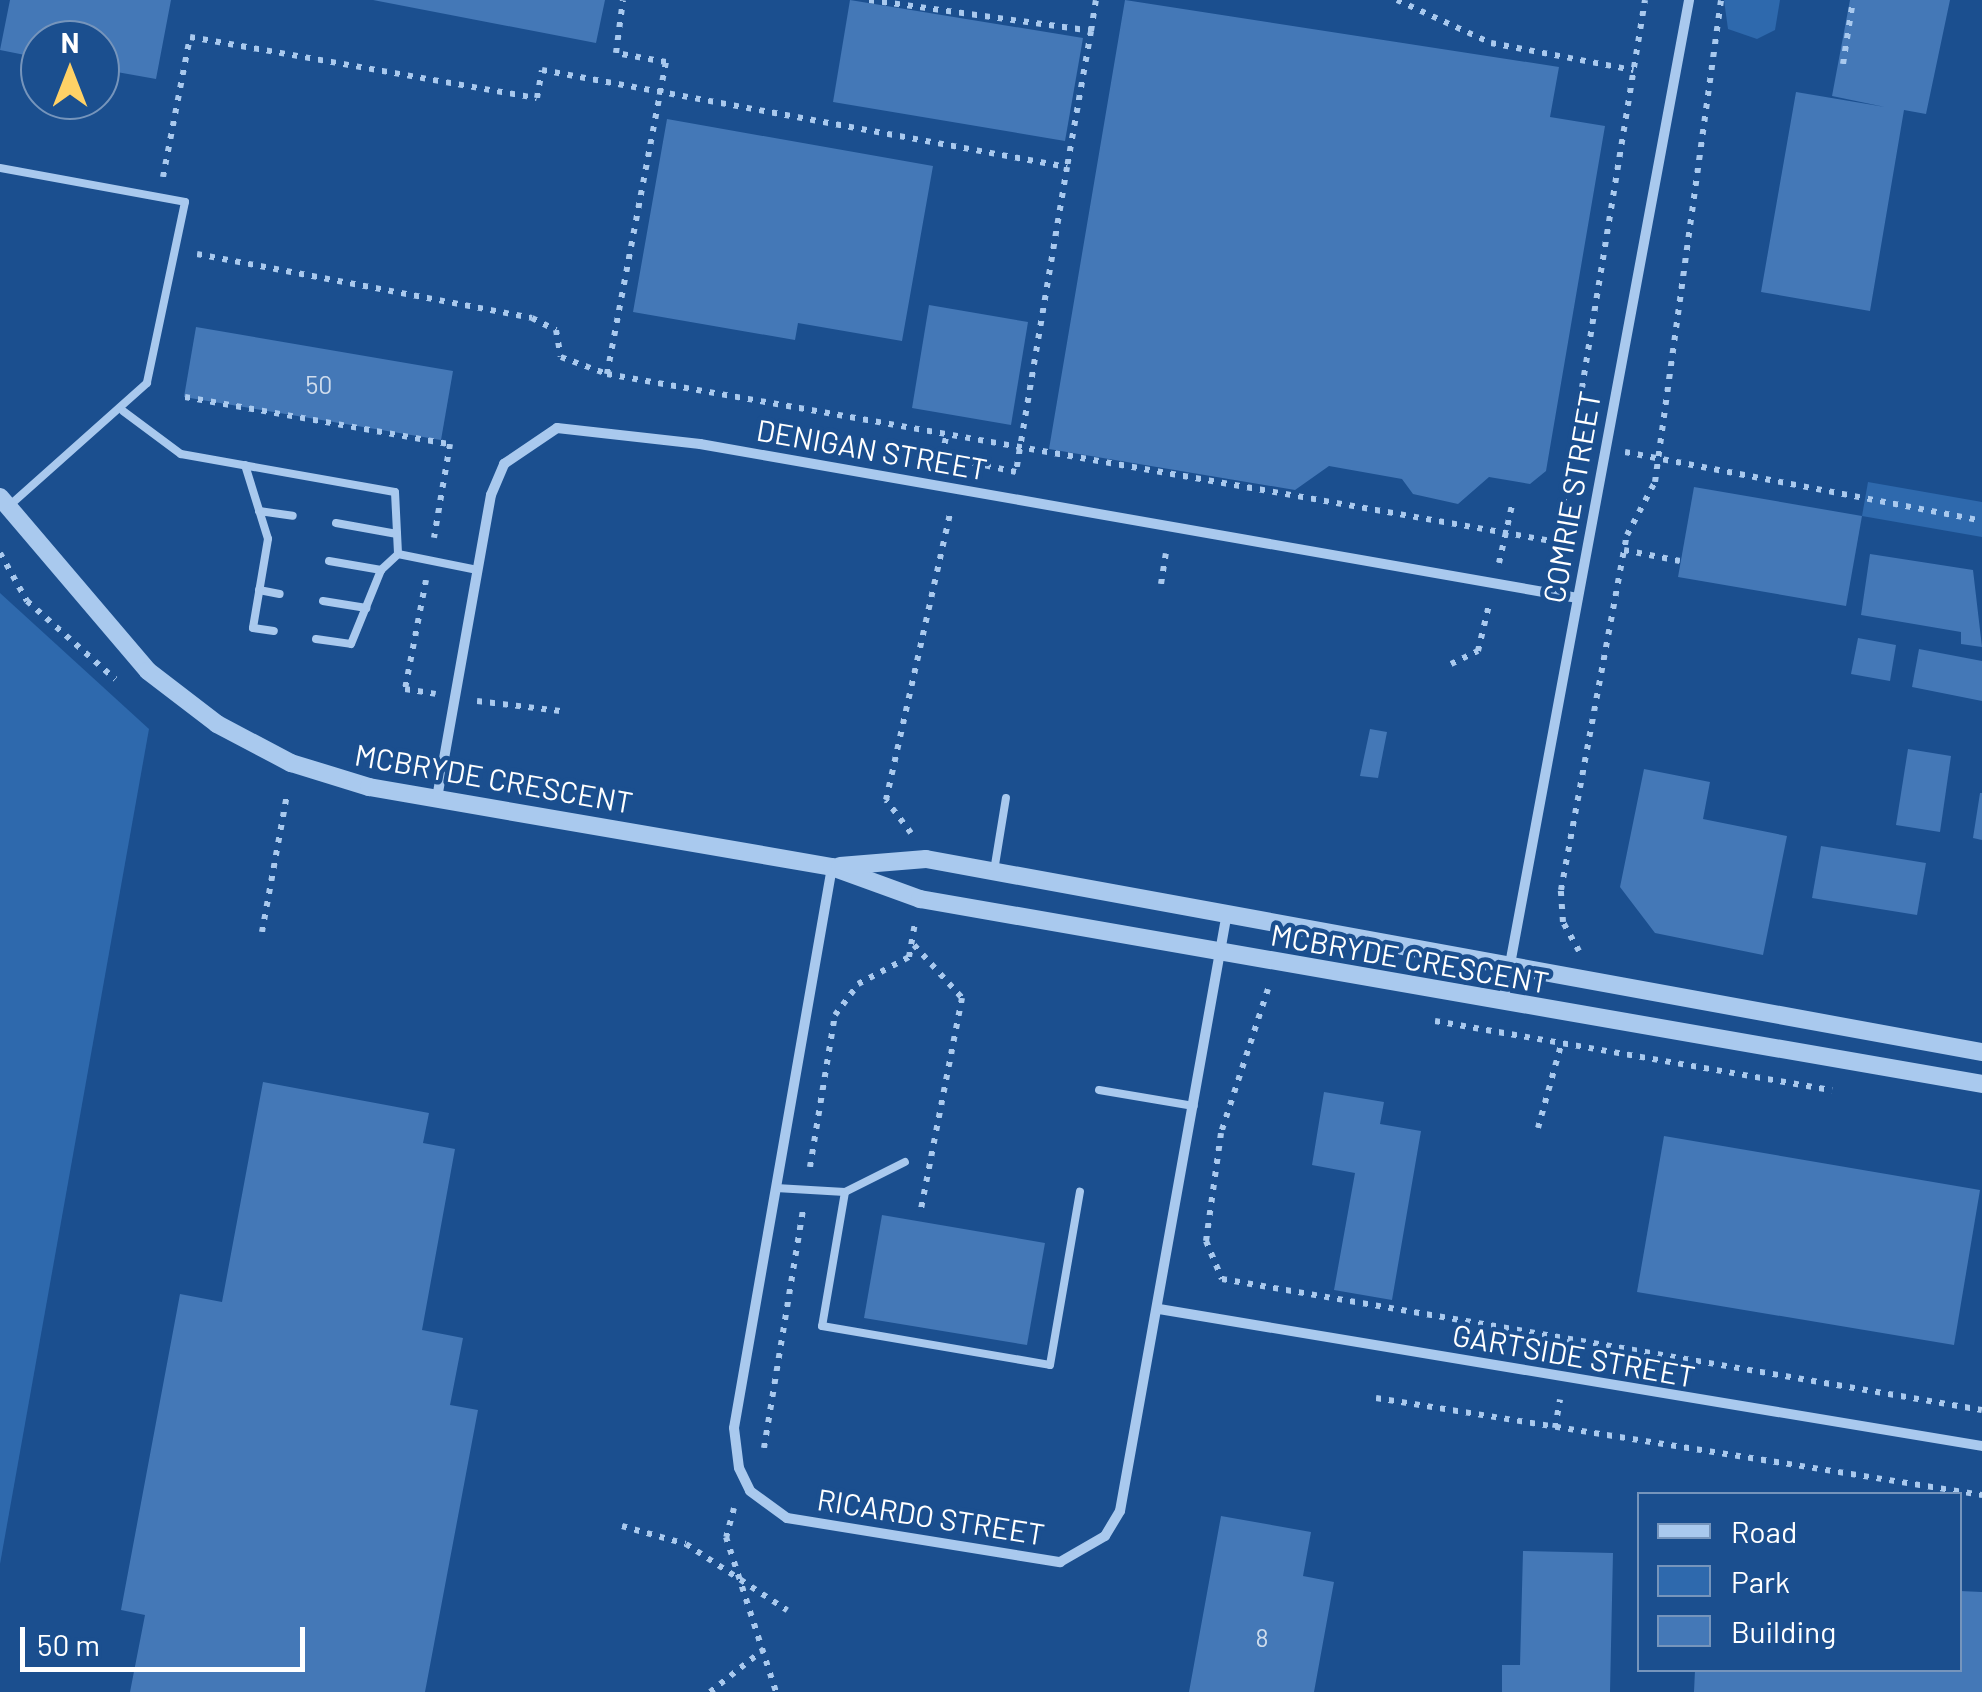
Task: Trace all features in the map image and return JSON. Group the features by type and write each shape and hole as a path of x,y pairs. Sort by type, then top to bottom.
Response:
{"street":[{"name":"COMRIE STREET","path":"1502,1003 1690,0"},
{"name":"DENIGAN STREET","path":"437,798 477,570 504,464 556,428 955,488 1578,598"},
{"name":"MCBRYDE CRESCENT","path":"4,502 117,640 217,724 291,764 437,798 832,867 920,899 1982,1084"},
{"name":"MCBRYDE CRESCENT","path":"832,867 926,859 1982,1052"},
{"path":"757,1498 738,1468 734,1428 832,867"},
{"name":"RICARDO STREET","path":"757,1498 787,1518 1060,1562 1084,1554 1120,1512 1227,913"},
{"name":"GARTSIDE STREET","path":"1158,1309 1982,1446"}],"lane":[{"path":"0,168 159,196"},
{"name":"MCBRYDE CRESCENT","path":"4,502 123,411 155,364 185,202 159,196"},
{"path":"123,411 180,454 395,492 398,554 381,570 351,644 316,639"},
{"path":"245,465 268,538 253,628 274,631"},
{"path":"260,511 293,516"},
{"path":"336,523 397,534"},
{"path":"398,554 477,570"},
{"path":"330,561 381,570"},
{"path":"260,590 280,594"},
{"path":"323,601 366,608"},
{"path":"994,871 1006,798"},
{"path":"1100,1090 1194,1106"},
{"path":"776,1188 846,1192 905,1162"},
{"path":"846,1192 822,1326 1050,1365 1080,1192"}],"path":[{"path":"607,374 666,62 616,54 623,0"},
{"path":"869,0 1091,30"},
{"path":"946,437 942,456 960,460 1016,472 1024,454 1096,0"},
{"path":"1397,0 1492,43 1632,70"},
{"path":"176,250 532,318 556,330 561,357 607,374 1024,454 1557,542 1645,0"},
{"path":"1594,964 1562,922 1561,890 1624,550 1659,458 1721,0"},
{"path":"1842,64 1853,0"},
{"path":"159,196 190,37 537,98 542,70 1067,168"},
{"path":"185,397 450,444 404,689 437,694"},
{"path":"1606,449 1982,521"},
{"path":"930,843 904,829 886,800 960,460"},
{"path":"1624,550 1680,561"},
{"path":"0,552 26,601 128,691"},
{"path":"1161,584 1166,553"},
{"path":"474,700 560,711"},
{"path":"262,932 292,796 275,786"},
{"path":"776,1692 726,1537 731,1512 757,1498 835,1015 858,984 897,968 914,944 916,914"},
{"path":"914,944 962,998 920,1214"},
{"path":"1268,989 1221,1133 1206,1241 1222,1279 1982,1410"},
{"path":"1538,1128 1561,1044"},
{"path":"1376,1398 1957,1492"},
{"path":"622,1526 673,1538 787,1610"},
{"path":"710,1692 764,1649"}],"green space":[{"path":"1724,0 1780,0 1775,30 1757,39 1728,29"},
{"path":"1868,482 1982,502 1982,537 1862,516"},
{"path":"0,593 149,729 0,1564"}],"building":[{"path":"10,0 171,0 156,79 120,73 120,20 20,20 20,54 0,50"},
{"path":"373,0 605,0 596,43"},
{"path":"850,0 1083,38 1065,141 833,102"},
{"path":"1125,0 1559,67 1550,117 1605,126 1546,471 1530,484 1489,477 1458,504 1413,494 1402,479 1329,466 1295,490 1049,449"},
{"path":"1850,0 1950,0 1926,114 1904,110 1870,311 1761,292 1796,92 1885,107 1832,96"},
{"path":"667,119 933,166 902,341 798,323 795,340 633,312"},
{"path":"929,305 1028,322 1011,425 912,408"},
{"path":"196,327 453,371 441,440 184,397"},
{"path":"1694,487 1862,516 1846,606 1678,577"},
{"path":"1870,554 1973,570 1982,647 1961,644 1961,632 1861,615"},
{"path":"1858,638 1896,645 1890,681 1851,674"},
{"path":"1919,649 1982,661 1982,701 1912,687"},
{"path":"1370,729 1387,732 1378,778 1360,776"},
{"path":"1908,749 1951,756 1940,832 1896,825"},
{"path":"1644,769 1710,782 1703,819 1787,836 1763,955 1655,933 1620,887"},
{"path":"1982,793 1982,840 1973,838"},
{"path":"1821,846 1926,863 1917,915 1812,898"},
{"path":"263,1082 429,1113 423,1143 455,1149 422,1330 463,1338 450,1405 478,1410 425,1692 130,1692 145,1615 121,1610 180,1294 222,1302"},
{"path":"1324,1092 1384,1102 1380,1124 1421,1131 1392,1300 1334,1290 1355,1173 1312,1165"},
{"path":"1664,1136 1980,1190 1954,1345 1637,1292"},
{"path":"882,1215 1045,1243 1027,1345 864,1318"},
{"path":"1221,1516 1311,1532 1303,1576 1334,1582 1314,1692 1189,1692"},
{"path":"1523,1551 1613,1553 1610,1692 1502,1692 1502,1665 1520,1665"},
{"path":"1962,1591 1982,1592 1982,1692 1694,1692 1695,1672 1962,1672"}]}
